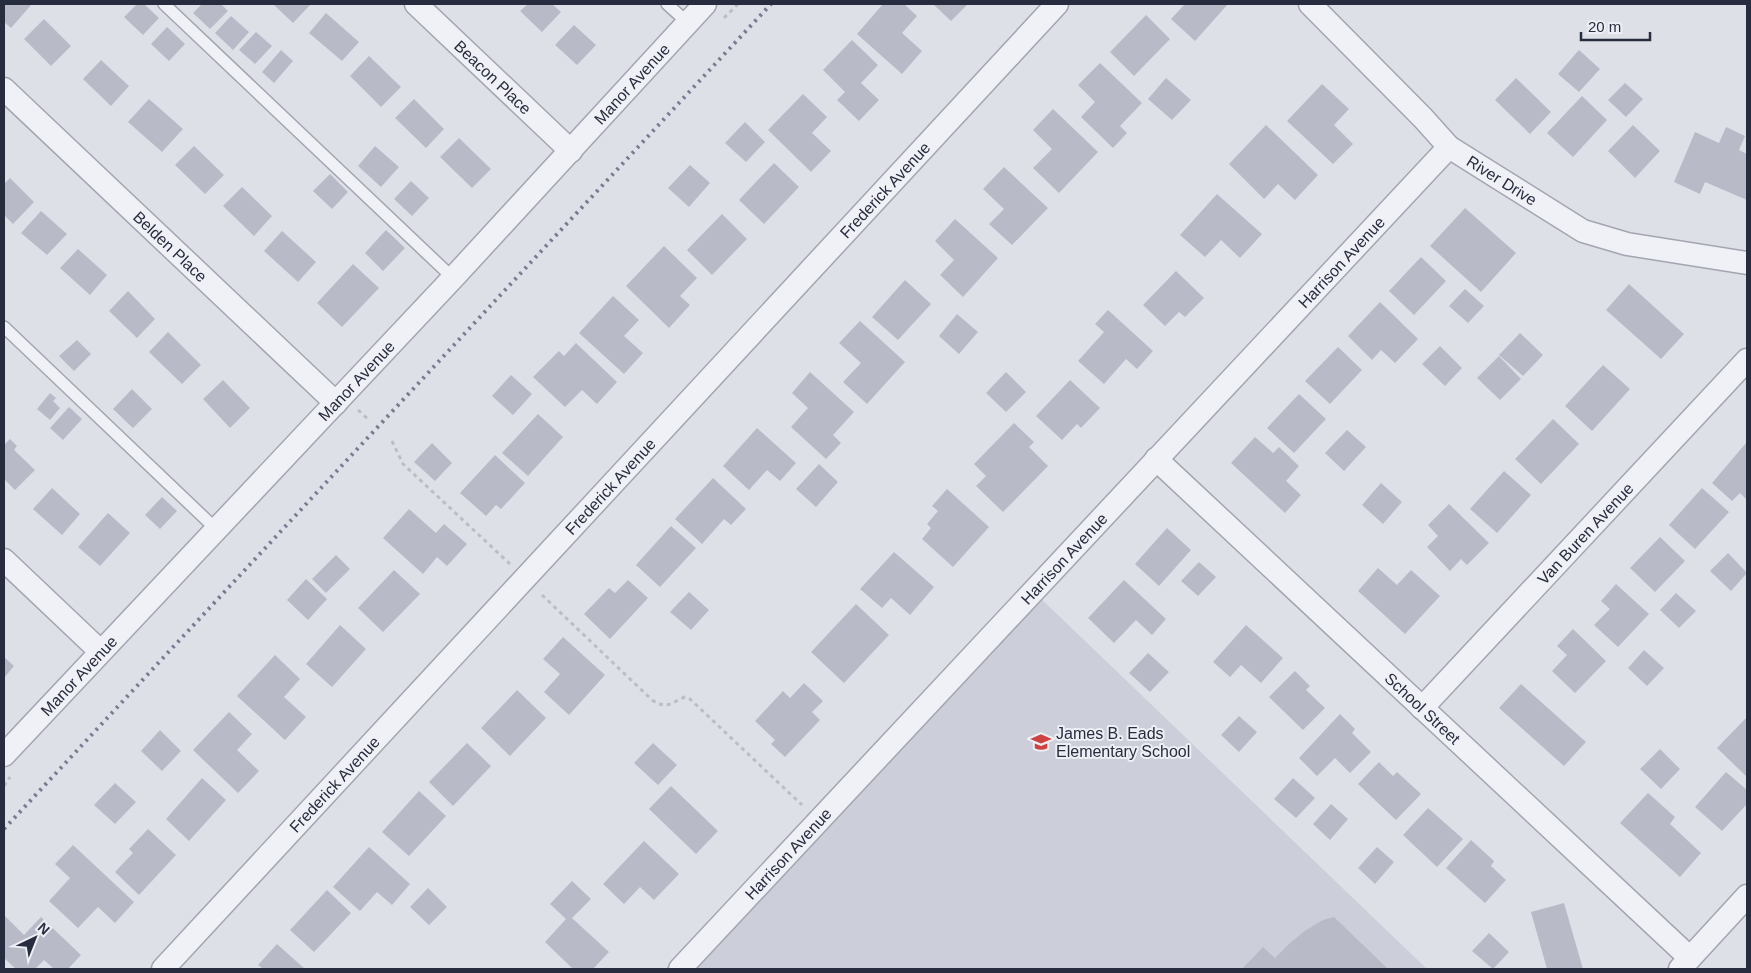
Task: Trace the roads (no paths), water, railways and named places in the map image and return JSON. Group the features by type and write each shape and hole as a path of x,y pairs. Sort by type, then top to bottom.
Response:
{"street":[{"name":"Beacon Place","path":"416,4 571,151"},
{"name":"Manor Avenue","path":"4,755 453,278 705,4"},
{"name":"Frederick Avenue","path":"163,969 1057,4"},
{"name":"River Drive","path":"1310,4 1424,118 1448,147 1582,231 1627,244 1747,263"},
{"name":"Belden Place","path":"4,88 336,403"},
{"name":"Harrison Avenue","path":"680,969 1448,147"},
{"name":"Van Buren Avenue","path":"1422,708 1747,360"},
{"name":"School Street","path":"1156,459 1422,708 1684,964"},
{"path":"4,560 100,651"},
{"path":"1684,964 1747,896"}],"lane":[{"path":"164,4 453,278"},
{"path":"667,4 688,23"},
{"path":"4,327 216,529"}],"railway":[{"path":"4,829 771,4"}],"place":[{"name":"James B. Eads Elementary School","path":"1041,742"}]}
